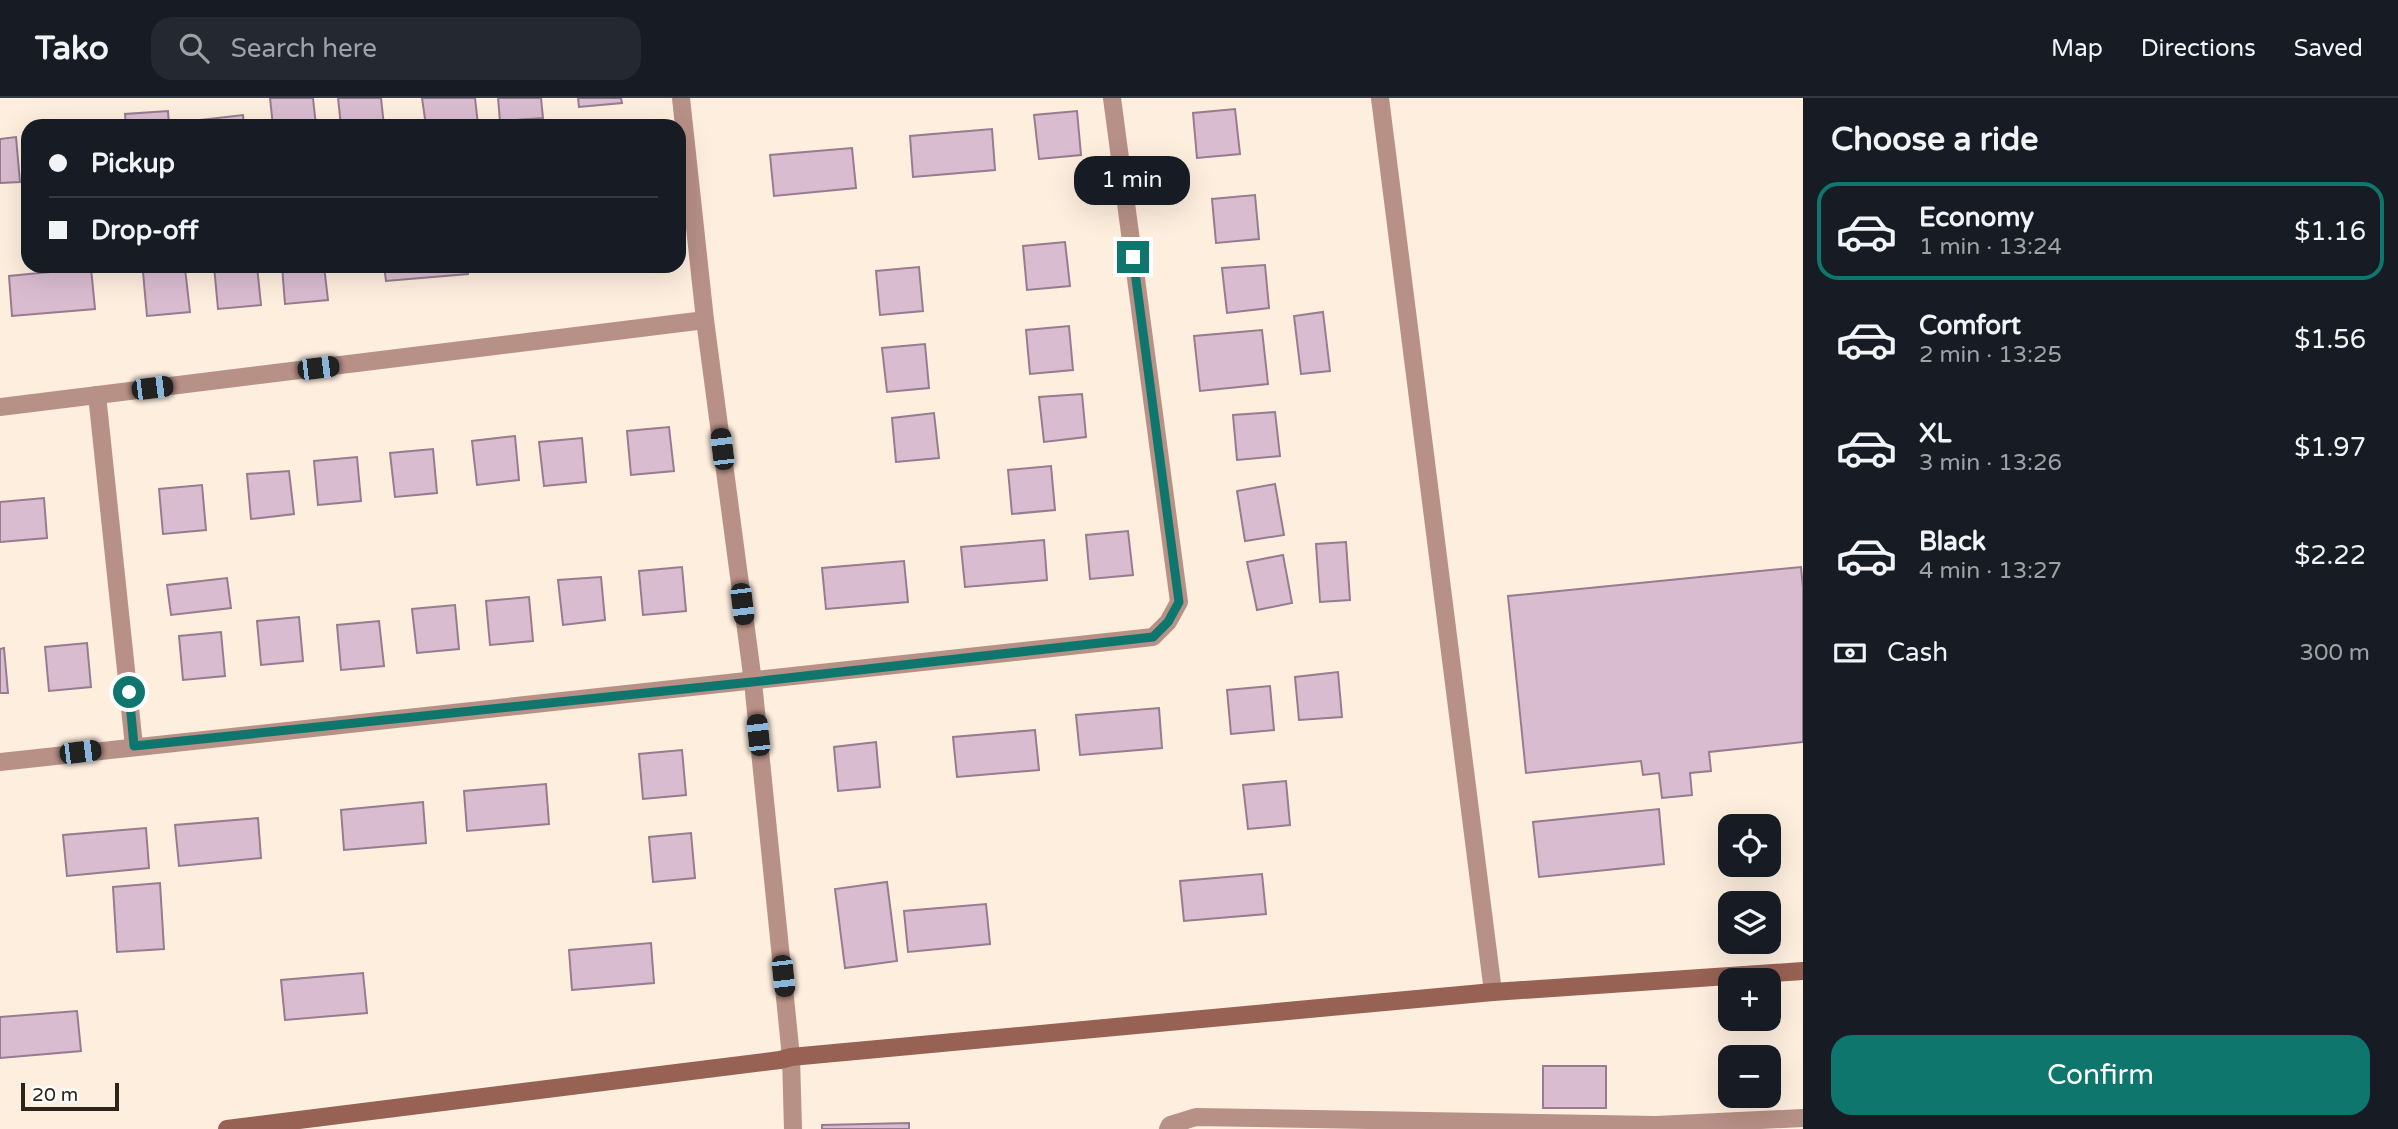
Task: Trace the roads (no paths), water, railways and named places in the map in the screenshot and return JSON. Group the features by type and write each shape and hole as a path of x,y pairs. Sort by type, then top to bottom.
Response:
{"street":[{"path":"681,98 683,119"},
{"path":"0,762 1153,637 1168,622 1179,602 1112,98"},
{"path":"1380,98 1493,992"},
{"path":"686,144 705,320 752,682 791,1057 793,1129"},
{"path":"0,407 705,320"},
{"path":"97,395 134,746"},
{"path":"227,1129 791,1057 1493,992 1803,971"},
{"path":"1168,1129 1170,1125 1196,1117 1656,1125 1803,1118"}]}
